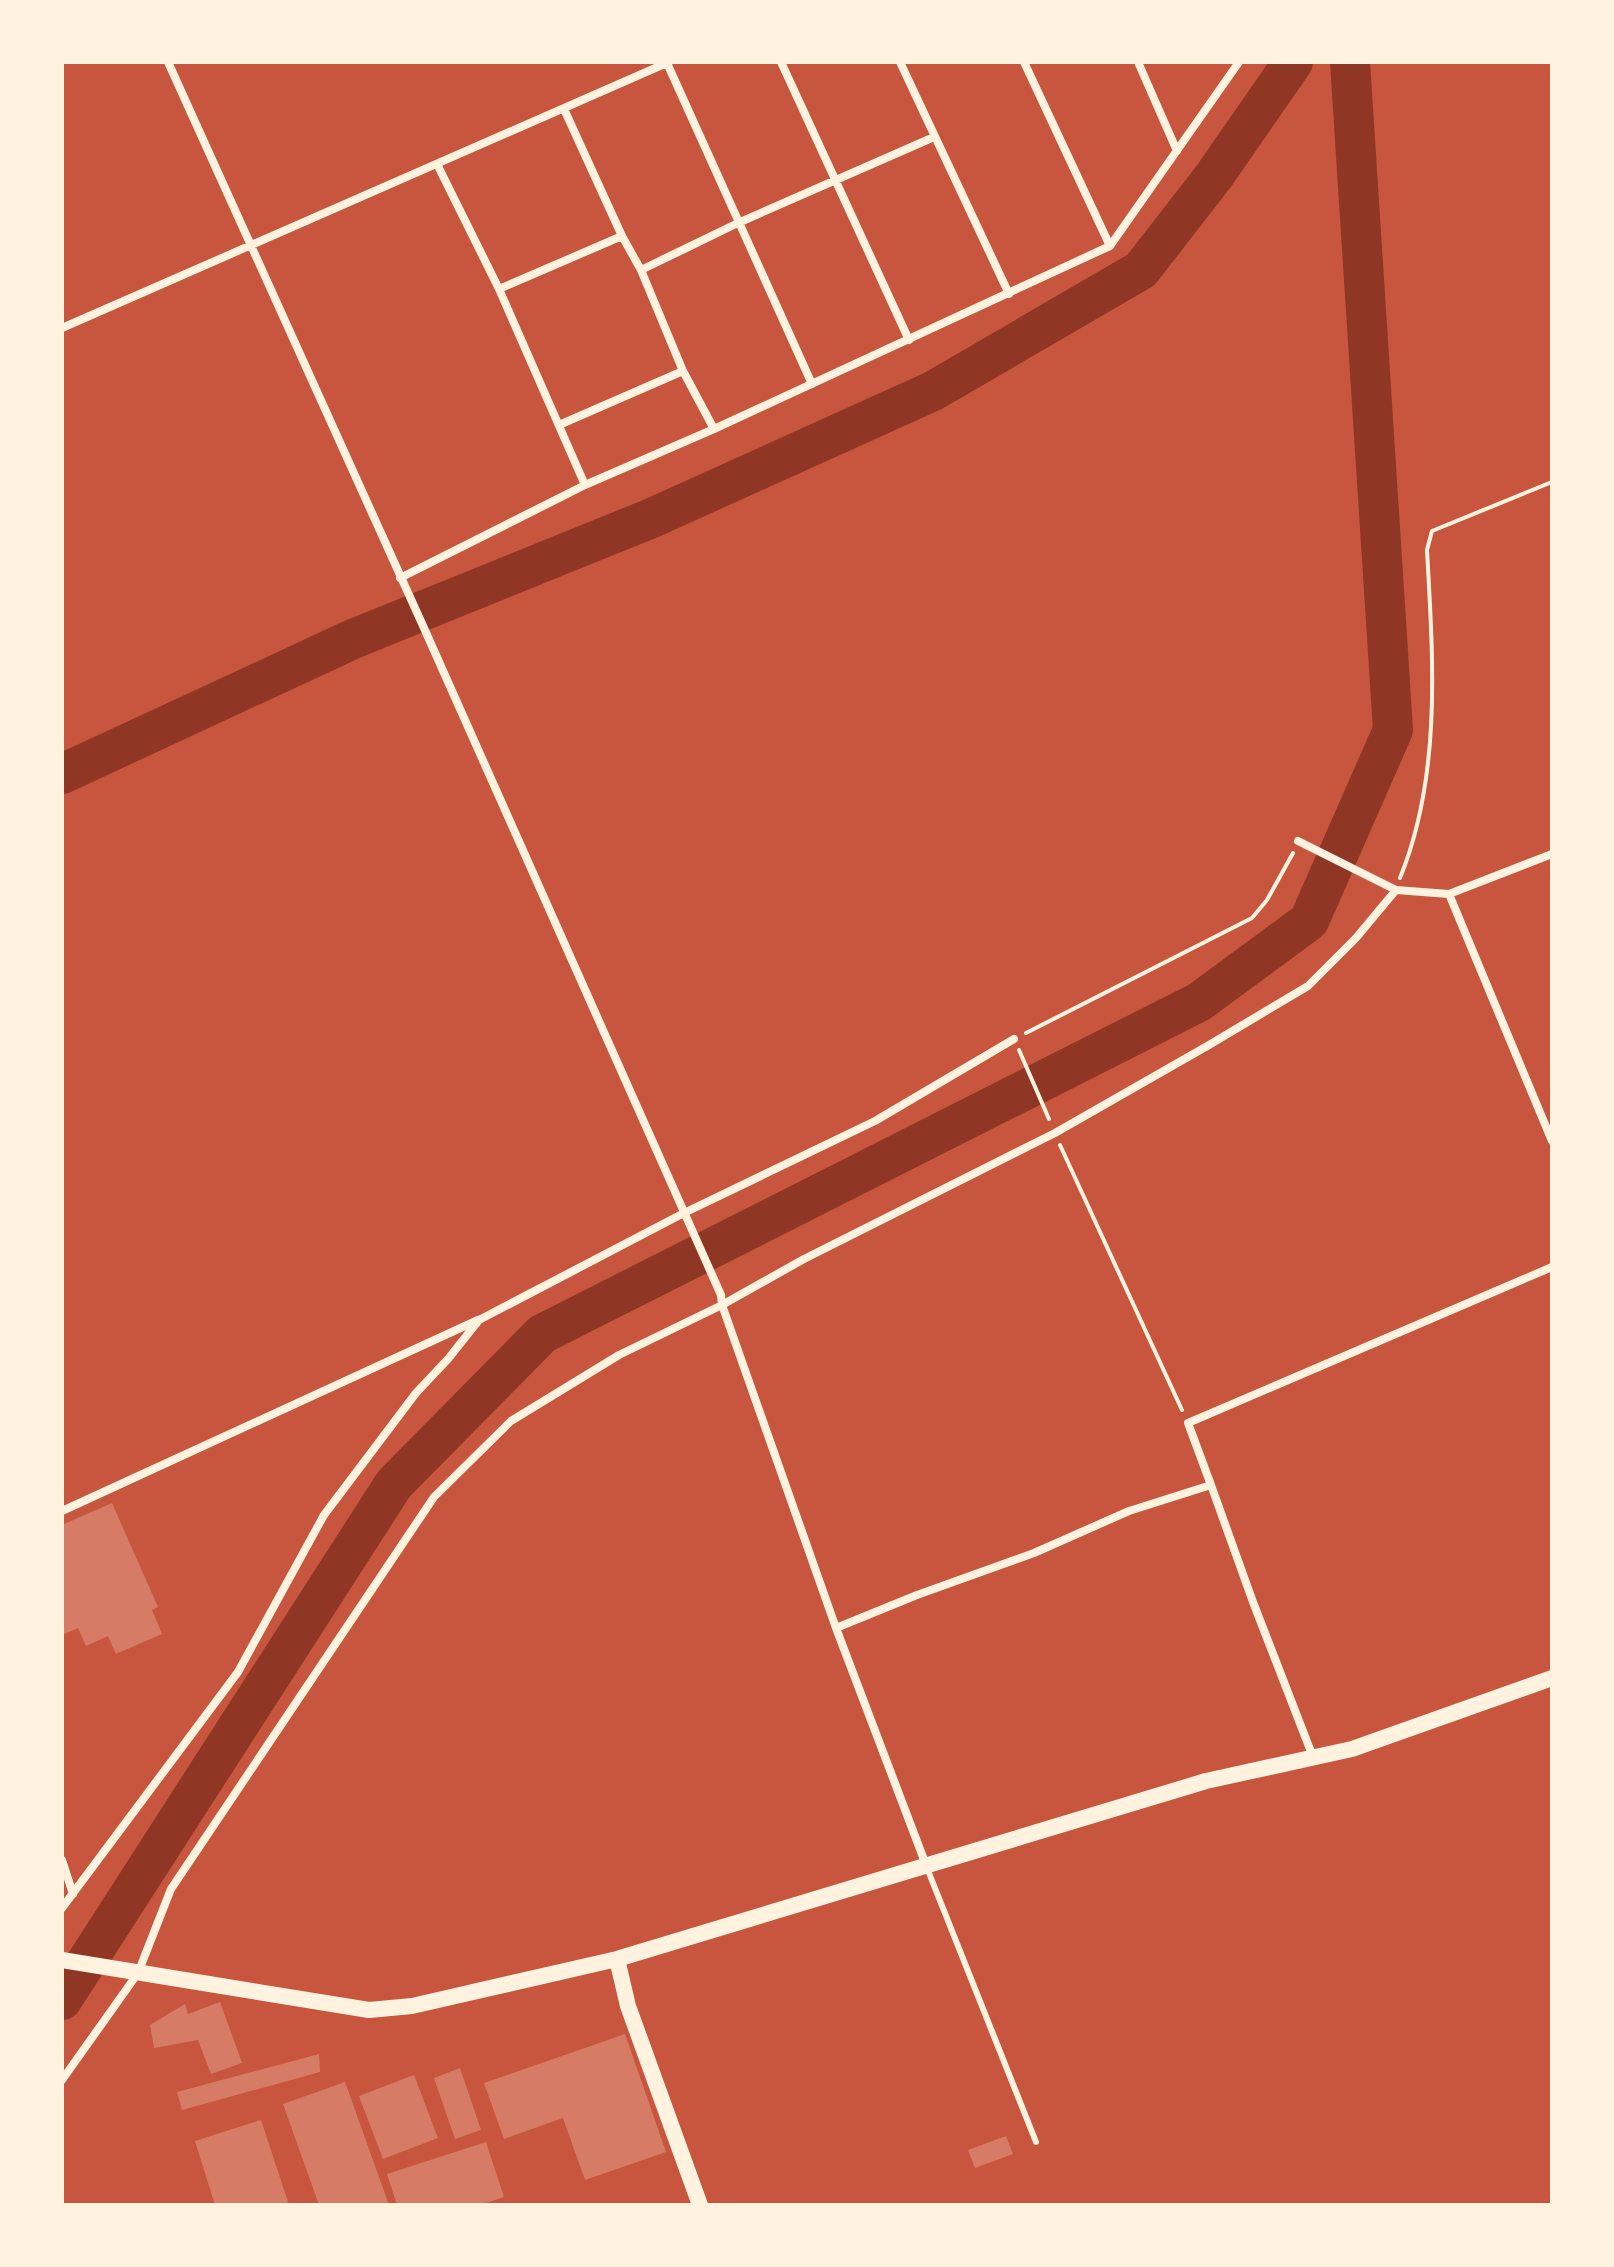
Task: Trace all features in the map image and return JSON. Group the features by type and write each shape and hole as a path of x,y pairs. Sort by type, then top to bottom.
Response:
{"main road":[{"path":"62,1960 369,2010 412,2006 617,1959 1206,1781 1352,1749 1552,1678"},
{"path":"617,1959 628,2006 700,2205"}],"street":[{"path":"168,62 424,628 722,1300 836,1628 926,1865"},
{"path":"62,328 668,62 812,384"},
{"path":"781,62 909,340"},
{"path":"900,62 1009,294"},
{"path":"1024,62 1110,246"},
{"path":"1138,62 1177,151"},
{"path":"402,581 585,485 714,429 1110,246 1239,62"},
{"path":"564,109 622,236 641,270 683,371 714,429"},
{"path":"641,270 738,223 934,137"},
{"path":"437,164 499,289 585,485"},
{"path":"499,289 622,236"},
{"path":"559,425 683,371"},
{"path":"1301,843 1392,888 1449,894 1552,854"},
{"path":"62,2080 138,1973 171,1889 434,1497 511,1421 619,1355 1053,1129 1209,1045 1308,986 1356,938 1392,888"},
{"path":"1449,894 1552,1141"},
{"path":"62,1511 479,1320 875,1121 1015,1042"},
{"path":"1313,1757 1188,1423 1552,1267"},
{"path":"62,1908 238,1672 324,1515 416,1393 479,1320"},
{"path":"836,1628 1034,1553 1129,1511 1211,1485"},
{"path":"62,1860 73,1894"}],"lane":[{"path":"926,1865 1036,2142"}],"path":[{"path":"1392,888 1418,831 1423,808 1433,665 1427,550 1432,531 1552,482"},
{"path":"1188,1423 1015,1042 1252,918 1267,900 1301,843"}],"building":[{"path":"112,1503 158,1607 152,1610 162,1634 116,1654 108,1636 86,1646 78,1628 62,1635 62,1525"},
{"path":"220,2002 242,2063 211,2074 198,2040 154,2048 150,2025 185,2004 188,2014"},
{"path":"625,2034 666,2152 585,2180 563,2118 504,2139 484,2083"},
{"path":"319,2054 320,2072 182,2110 177,2092"},
{"path":"460,2068 481,2130 455,2139 434,2078"},
{"path":"414,2075 438,2138 383,2159 359,2096"},
{"path":"345,2082 389,2205 319,2205 283,2104"},
{"path":"261,2120 289,2205 215,2205 195,2141"},
{"path":"1006,2136 1013,2154 975,2168 968,2150"},
{"path":"486,2142 504,2197 480,2205 397,2205 387,2174"}],"waterway":[{"path":"62,774 353,639 652,518 933,391 1141,270 1214,176 1293,62"},
{"path":"62,2000 394,1484 542,1334 1199,1002 1309,921 1393,730 1350,62"}]}
